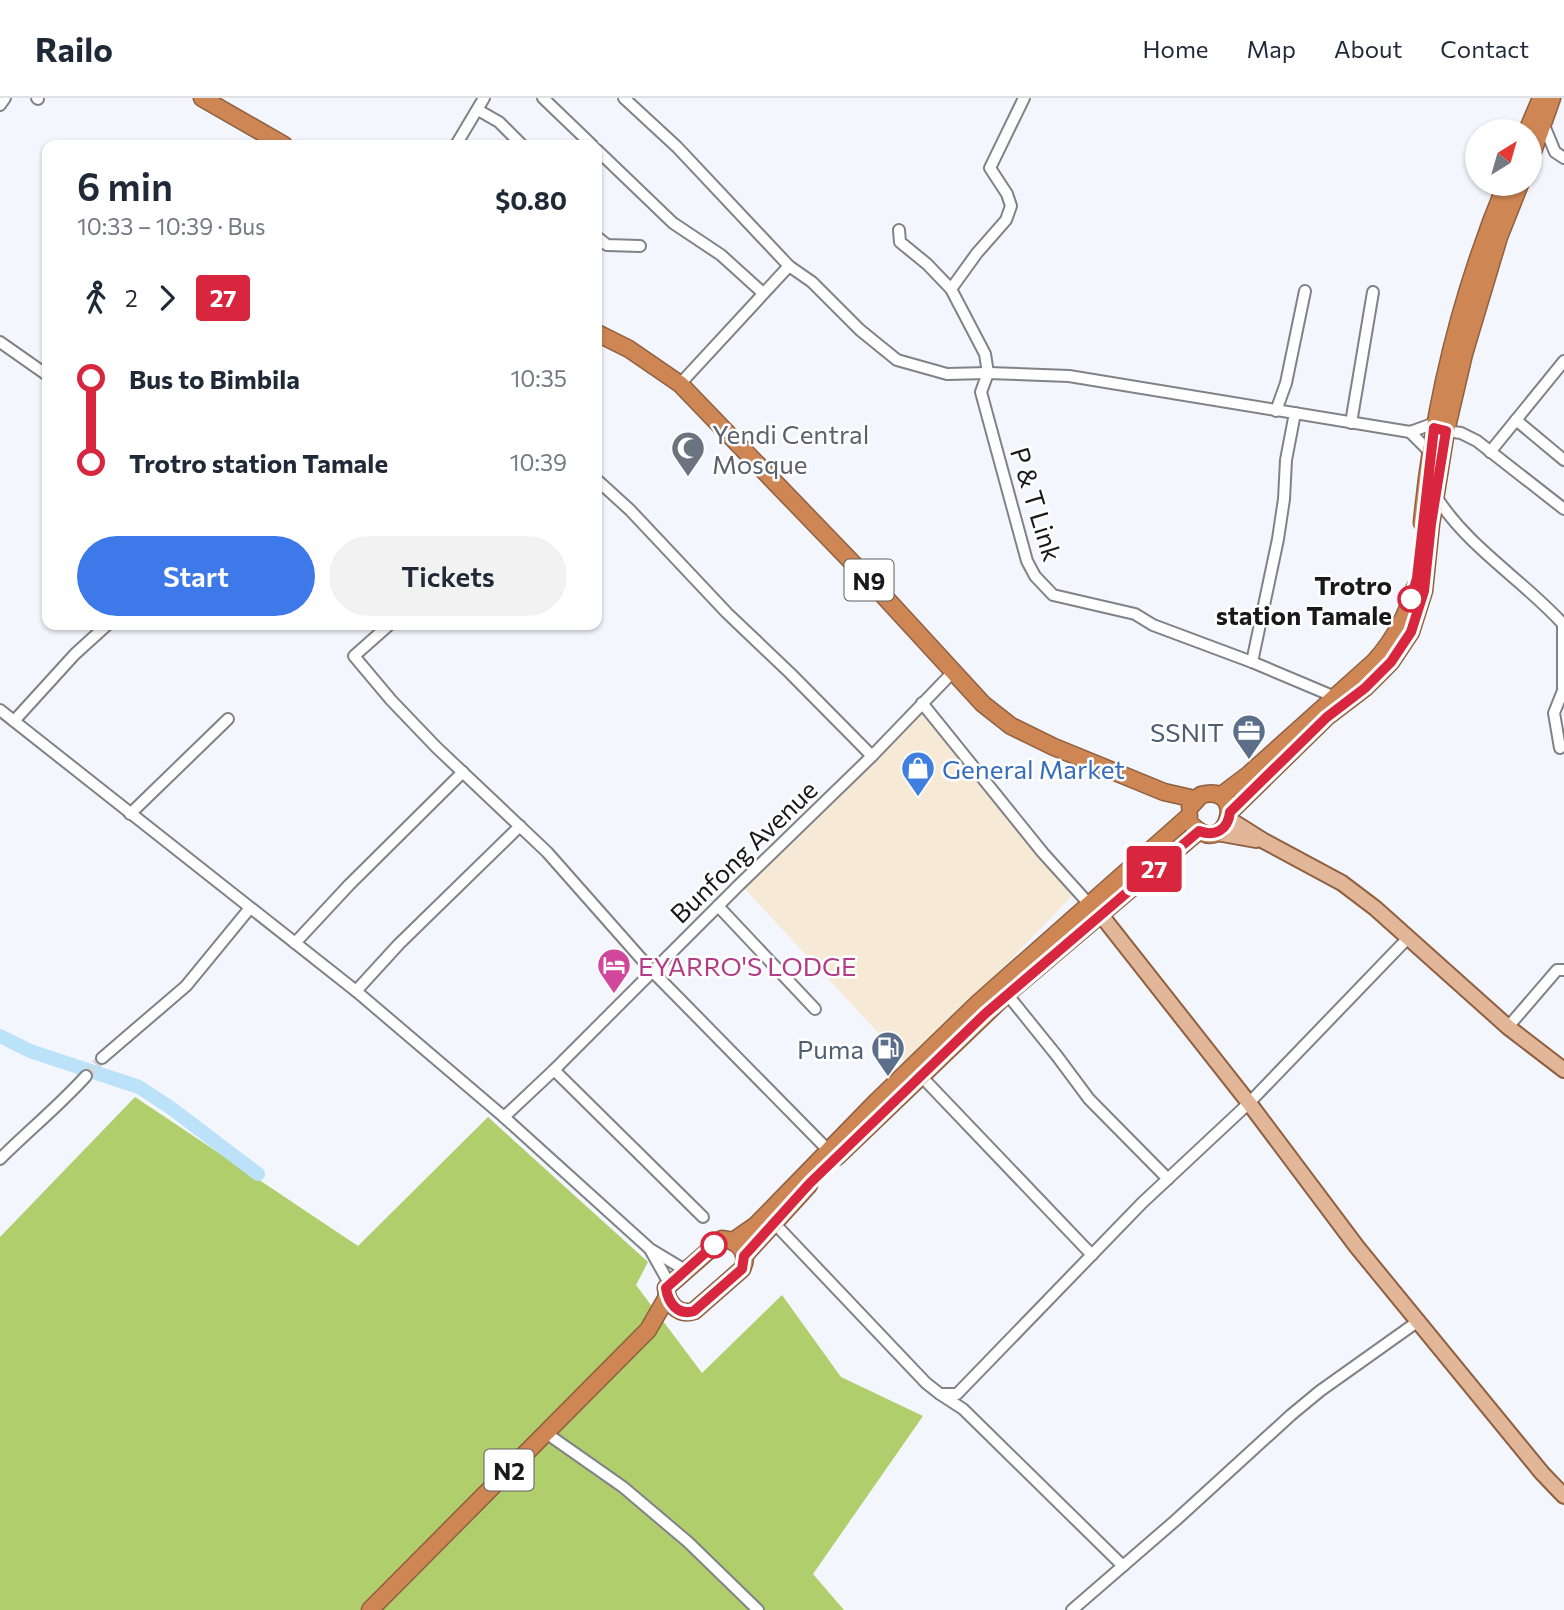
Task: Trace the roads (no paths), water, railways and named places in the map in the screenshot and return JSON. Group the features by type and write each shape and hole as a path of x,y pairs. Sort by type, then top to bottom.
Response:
{"highway":[{"path":"202,98 275,140"},
{"path":"1532,119 1541,98"},
{"path":"1543,123 1552,98"},
{"path":"1191,808 1191,822 1199,831 1211,834 1222,829 1229,816 1327,717 1365,688 1382,671 1411,632 1424,591 1431,524 1437,498 1438,427 1472,278 1487,229 1501,196"},
{"path":"1220,796 1248,775 1375,661 1393,640 1404,621 1417,578 1430,452 1464,354 1499,237 1515,196"},
{"name":"N9","path":"602,336 629,349 680,384 870,581 983,704 1011,726 1054,747 1164,792 1191,808"},
{"path":"744,1256 810,1183 1096,910 1191,808 1207,794 1220,796 1225,800 1229,816"},
{"path":"733,1241 756,1225 978,1003 1199,831"},
{"path":"726,1239 733,1241 742,1249 744,1256 742,1269 694,1311 683,1312 675,1308 668,1290 685,1270 717,1242 726,1239"},
{"name":"N2","path":"648,1330 668,1290"},
{"name":"N2","path":"370,1610 648,1330 683,1312"}],"main road":[{"path":"1229,816 1264,841 1342,883 1375,908 1508,1027 1564,1070"},
{"path":"1217,832 1264,841"},
{"path":"1096,910 1249,1103 1357,1247 1542,1473 1564,1496"}],"street":[{"path":"0,105 5,98"},
{"path":"459,140 484,98"},
{"path":"543,98 587,140"},
{"path":"624,98 677,147 789,266 812,282 860,330 897,360 947,374 1069,376 1410,432 1438,427 1461,433 1564,509"},
{"path":"951,289 977,253 1006,220 1011,206 1007,194 990,168 1024,98"},
{"path":"478,110 499,122 517,140"},
{"path":"1542,157 1560,155 1543,123"},
{"path":"602,158 673,223 721,255 763,293"},
{"path":"899,230 900,242 927,264 951,289 985,355 988,373"},
{"path":"602,241 607,245 640,246"},
{"path":"680,384 789,266"},
{"path":"1276,411 1286,383 1305,291"},
{"path":"1352,423 1373,292"},
{"path":"0,342 42,371"},
{"path":"1490,452 1563,364"},
{"name":"P & T Link","path":"988,373 981,392 1027,561 1034,576 1053,595 1135,614 1153,625 1335,697"},
{"path":"1252,662 1278,539 1286,460 1295,413"},
{"path":"1516,420 1564,460"},
{"path":"1410,432 1430,452"},
{"path":"602,485 872,756"},
{"path":"1437,498 1452,523 1563,624 1563,689 1554,713 1560,748"},
{"path":"13,721 75,654 101,630"},
{"path":"383,630 354,656 391,700 570,877 653,972 829,1151"},
{"name":"Bunfong Avenue","path":"504,1117 872,756 952,673"},
{"path":"922,703 1043,853 1096,910"},
{"path":"0,710 356,991 504,1117 650,1249 685,1270"},
{"path":"130,814 228,719"},
{"path":"295,943 349,885 463,772"},
{"path":"356,991 399,944 520,826"},
{"path":"718,906 815,1009"},
{"path":"102,1058 186,986 250,908"},
{"path":"940,1394 957,1394 1168,1179 1249,1103 1407,939"},
{"path":"1508,1027 1557,970 1564,970"},
{"path":"1007,994 1089,1099 1168,1179"},
{"path":"554,1070 703,1217"},
{"path":"0,1159 61,1104 86,1076"},
{"path":"920,1076 1092,1255"},
{"path":"775,1224 926,1383 963,1409 1123,1566"},
{"path":"650,1249 668,1290"},
{"path":"1072,1610 1291,1415 1417,1322"},
{"path":"546,1433 623,1487 688,1542 758,1610"}],"waterway":[{"path":"0,1036 30,1051 139,1087 258,1174"}],"tunnel":[{"path":"86,1076 102,1058"}],"place":[{"name":"Yendi Central Mosque","path":"688,478"},
{"name":"Trotro station Tamale","path":"1411,599"},
{"name":"SSNIT","path":"1249,761"},
{"name":"General Market","path":"918,798"},
{"name":"EYARRO'S LODGE","path":"614,995"},
{"name":"Puma","path":"888,1078"}]}
